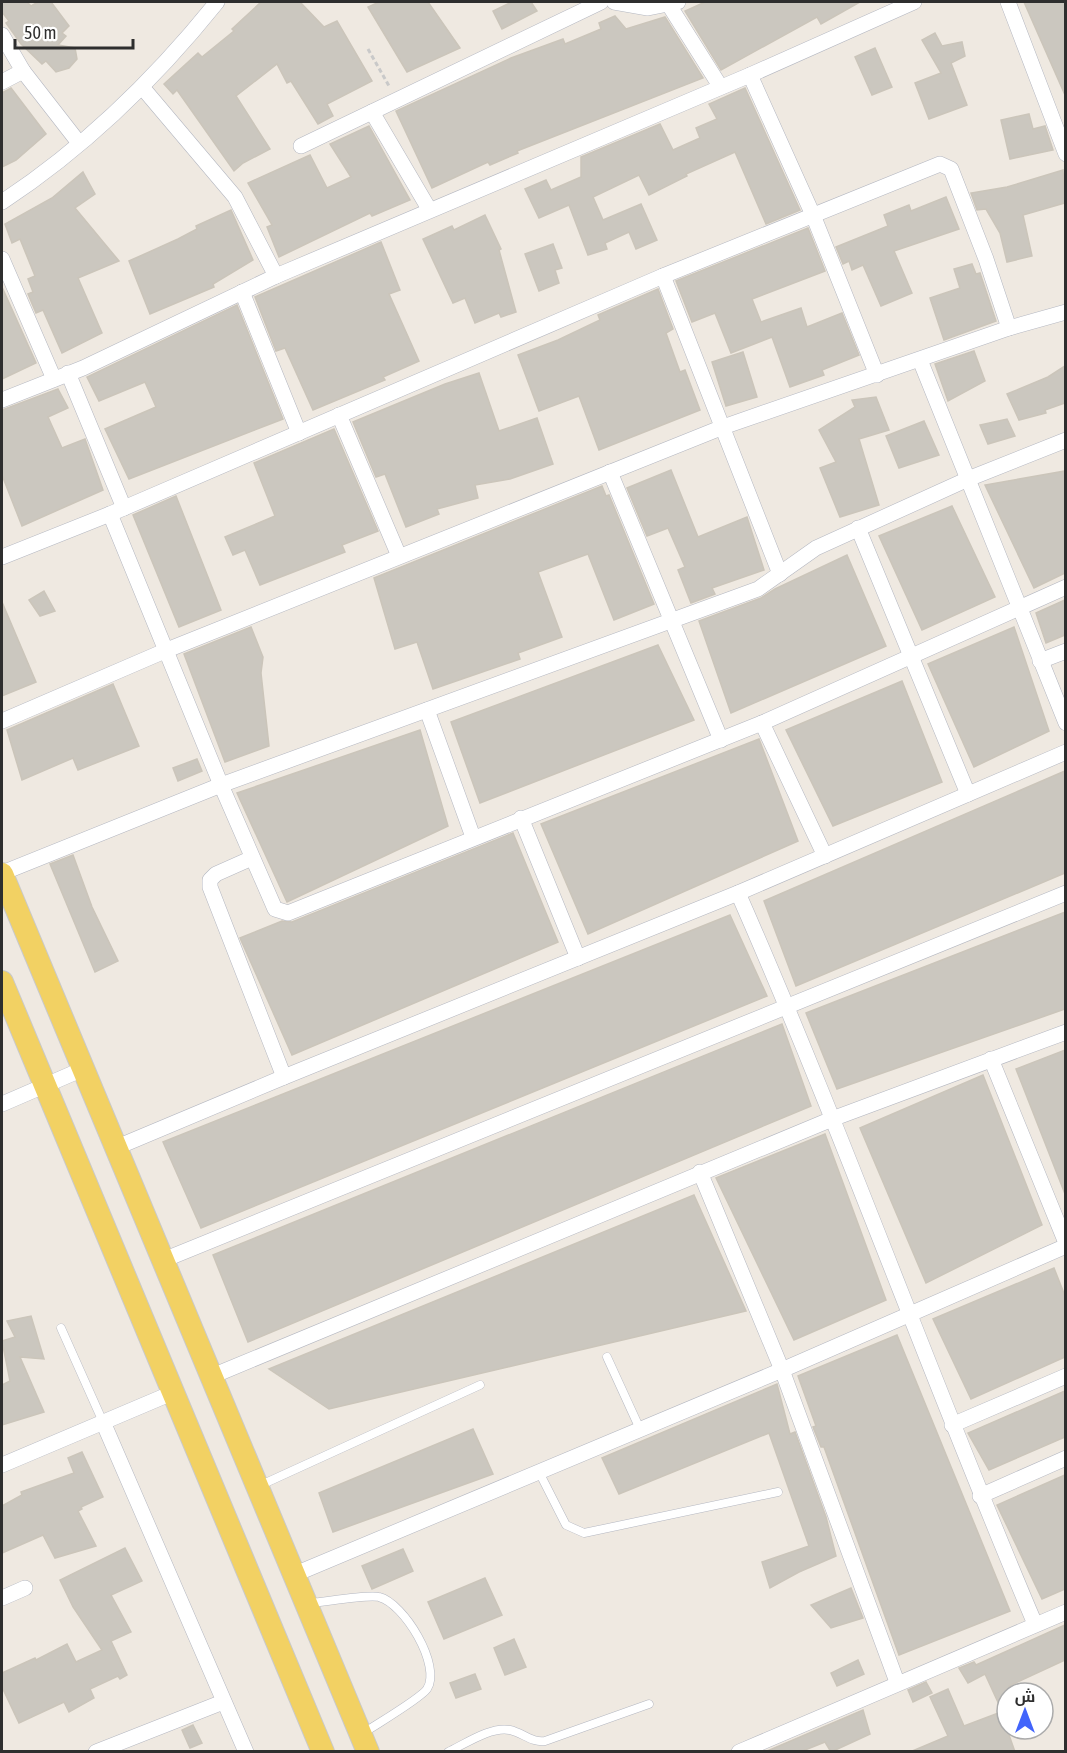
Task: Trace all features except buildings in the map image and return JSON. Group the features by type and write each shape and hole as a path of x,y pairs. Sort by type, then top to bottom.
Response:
{"main road":[{"path":"2,873 161,1261 364,1743"},
{"path":"2,982 323,1752"}],"street":[{"path":"2,202 79,143 142,87 217,2"},
{"path":"301,146 601,2"},
{"path":"614,2 638,8 674,3 720,86"},
{"path":"2,400 83,368 276,276 429,209 750,75 914,2"},
{"path":"1008,2 1065,154"},
{"path":"2,34 22,71 79,143"},
{"path":"2,82 22,71"},
{"path":"750,75 813,215 877,375"},
{"path":"142,87 235,196 276,276"},
{"path":"372,112 429,209"},
{"path":"2,557 117,511 663,276 940,164 951,169 1009,328"},
{"path":"2,259 61,376 117,511 167,650 220,785 275,909 288,913 473,837 721,740 1065,587"},
{"path":"663,276 780,574"},
{"path":"242,292 298,433"},
{"path":"2,721 167,650 723,428 1009,328 1065,312"},
{"path":"920,360 1065,723"},
{"path":"339,415 399,556"},
{"path":"2,873 220,785 758,589 816,548 968,479 1065,440"},
{"path":"610,472 721,740"},
{"path":"858,528 968,794"},
{"path":"1040,661 1065,651"},
{"path":"427,710 473,837"},
{"path":"762,723 825,856"},
{"path":"115,1148 738,893 1065,752"},
{"path":"521,818 578,958"},
{"path":"252,858 216,874 210,880 210,887 284,1077"},
{"path":"738,893 788,1004 951,1425 1035,1624"},
{"path":"161,1261 1065,893"},
{"path":"210,1377 700,1172 832,1119 1065,1032"},
{"path":"293,1575 782,1370 1065,1245 991,1059"},
{"path":"2,1104 82,1070"},
{"path":"700,1172 782,1370 897,1682"},
{"path":"951,1425 1065,1376"},
{"path":"2,1464 172,1393"},
{"path":"103,1422 246,1752"},
{"path":"980,1496 1065,1458"},
{"path":"2,1598 25,1588"},
{"path":"739,1752 759,1748 897,1682 1065,1612"},
{"path":"96,1752 223,1702"}],"lane":[{"path":"61,1328 103,1422"},
{"path":"608,1357 640,1430"},
{"path":"256,1487 480,1385"},
{"path":"539,1472 566,1525 584,1533 778,1492"},
{"path":"305,1604 379,1597 398,1608 407,1618 427,1659 431,1675 427,1690 364,1743"},
{"path":"448,1752 498,1729 511,1730 538,1742 545,1741 650,1704"}],"path":[{"path":"368,49 397,100"}]}
